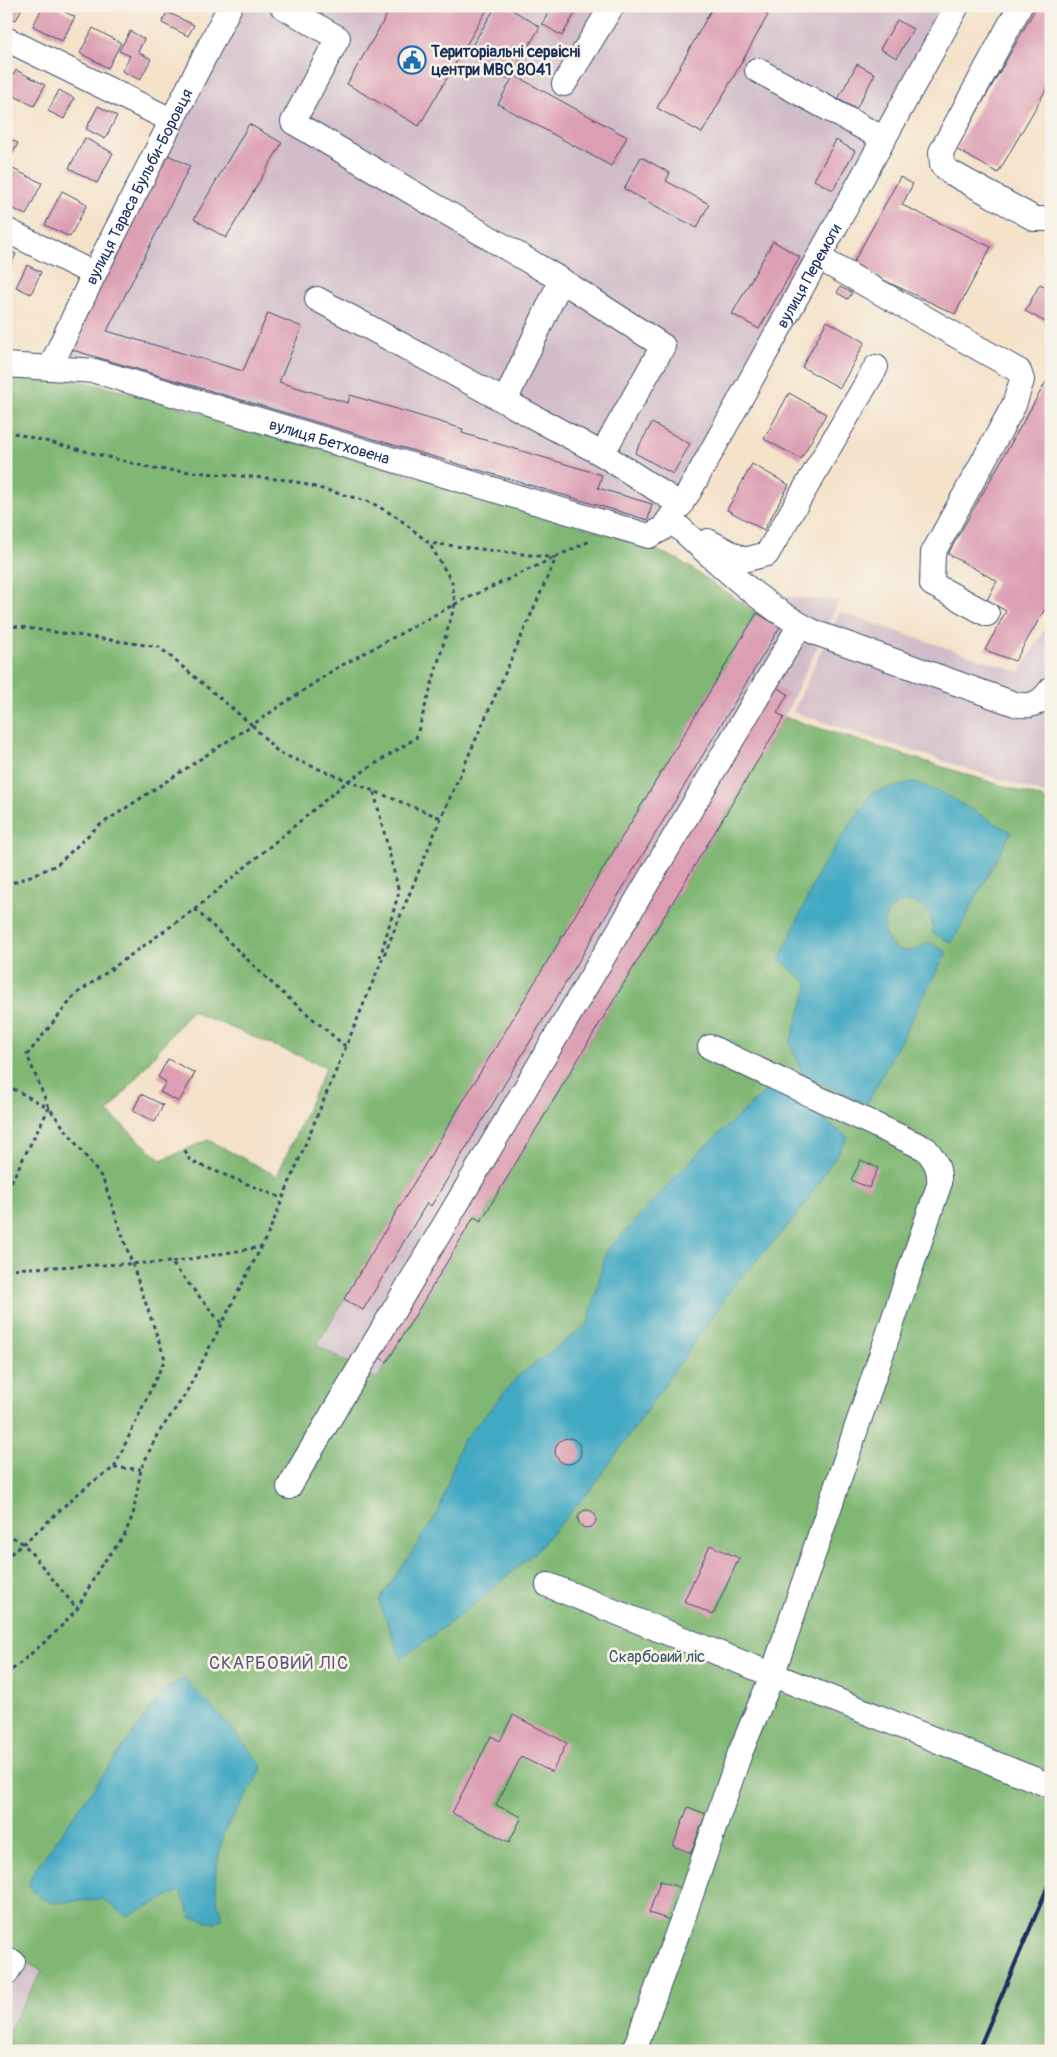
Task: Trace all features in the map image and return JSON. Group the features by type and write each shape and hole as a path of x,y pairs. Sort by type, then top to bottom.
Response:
{"street":[{"name":"вулиця Тараса Бульби-Боровця","path":"50,368 94,274 230,6"},
{"path":"282,6 338,38 294,122 561,280 663,346 602,454"},
{"path":"564,84 612,6"},
{"name":"вулиця Перемоги","path":"649,536 662,529 675,512 819,258 957,6"},
{"path":"1020,6 941,152 942,164 950,172 1035,219 1051,219"},
{"path":"6,39 171,120"},
{"path":"757,70 884,139"},
{"path":"6,230 94,274"},
{"path":"819,258 1019,371 1022,380 1014,405 933,553 932,584 987,614"},
{"path":"505,401 561,280"},
{"path":"317,299 602,454 675,512 693,539 764,602 800,625 816,633 1015,704 1026,706 1037,704 1051,689"},
{"name":"вулиця Бетховена","path":"6,365 95,371 649,536"},
{"path":"693,539 701,537 744,560 767,554 876,366"},
{"path":"289,1487 800,625"},
{"path":"634,2051 684,1915 740,1753 772,1676 939,1184 940,1171 934,1158 926,1149 710,1047"},
{"path":"548,1586 1051,1786"}],"path":[{"path":"6,431 155,469 290,480 370,502 397,517 429,543 452,582 455,604 416,738 348,781 195,909 75,995 27,1055 49,1108 103,1179 165,1359 114,1468"},
{"path":"6,886 57,865 97,827 335,669 455,604 600,537"},
{"path":"429,543 556,558"},
{"path":"6,1675 54,1635 77,1609 100,1567 124,1536 133,1515 141,1468 157,1435 185,1395 261,1247 441,818 556,558"},
{"path":"6,624 159,647 252,725 279,753 441,818"},
{"path":"374,791 399,892 376,971"},
{"path":"6,878 16,882"},
{"path":"195,909 278,989 345,1046"},
{"path":"6,1085 49,1108"},
{"path":"6,1192 49,1108"},
{"path":"185,1150 190,1161 282,1198"},
{"path":"6,1269 171,1262 261,1247"},
{"path":"171,1262 221,1323"},
{"path":"6,1557 24,1544 97,1478 114,1468 141,1468"},
{"path":"6,1533 24,1544 77,1609"}],"shaded area":[{"path":"230,6 957,6 662,529 50,368"},
{"path":"768,595 839,601 784,717 481,1221 474,1217 377,1379 317,1346"},
{"path":"839,612 1020,672 1051,618 1051,796 793,712"},
{"path":"6,1952 42,1971 6,2035"}],"green space":[{"name":"Скарбовий ліс","path":"6,373 71,378 154,399 644,545 679,560 757,613 317,1345 377,1379 474,1217 481,1221 784,717 1051,801 1051,2051 6,2051 6,2035 42,1971 6,1952","holes":["191,1011 326,1067 277,1176 208,1140 161,1160 108,1112"]}],"water":[{"path":"912,782 942,793 1011,832 952,943 933,933 929,914 924,908 916,904 910,902 902,903 891,909 885,918 884,928 887,938 893,946 903,951 914,950 928,942 947,952 867,1104 803,1075 790,1043 809,984 780,960 820,869 872,793"},
{"path":"772,1085 848,1137 799,1213 735,1284 593,1487 534,1553 480,1600 401,1659 379,1601 438,1513 461,1443 520,1374 588,1324 606,1252 695,1156","holes":["570,1438 578,1443 580,1453 576,1461 567,1464 559,1460 555,1451 559,1441"]},
{"path":"184,1678 235,1732 261,1764 261,1771 223,1834 215,1877 217,1902 222,1913 222,1919 215,1923 192,1918 180,1891 127,1916 102,1899 53,1903 38,1896 29,1886 32,1874 164,1690"}],"building":[{"path":"6,6 23,6 16,20 6,16"},
{"path":"43,6 54,6 75,17 62,41 33,26"},
{"path":"392,6 489,6 419,126 347,84"},
{"path":"496,6 506,6 540,27 509,79 467,54"},
{"path":"552,6 579,6 562,36 542,24"},
{"path":"705,6 752,6 768,15 702,133 657,108 711,10"},
{"path":"1037,6 1051,6 1051,81 998,173 956,149"},
{"path":"167,12 194,25 188,36 162,23"},
{"path":"897,20 913,29 897,58 880,49"},
{"path":"93,28 121,43 108,68 80,53"},
{"path":"130,31 144,39 138,52 151,59 140,80 122,71 130,56 119,51"},
{"path":"857,64 875,74 856,109 838,99"},
{"path":"16,70 45,85 34,106 6,92 6,88"},
{"path":"514,75 627,137 611,166 498,104"},
{"path":"59,90 74,98 64,119 48,111"},
{"path":"98,106 117,116 105,139 86,129"},
{"path":"249,124 282,143 226,238 194,219"},
{"path":"6,137 18,143 9,161 6,160"},
{"path":"85,138 113,153 97,183 69,168"},
{"path":"836,140 855,151 833,190 814,180"},
{"path":"166,154 190,166 107,331 243,371 268,313 302,327 279,382 348,403 350,395 463,429 462,433 602,475 598,488 652,504 648,520 69,349"},
{"path":"641,157 670,173 666,181 709,204 697,228 624,189"},
{"path":"13,169 42,183 26,215 6,205 6,183"},
{"path":"900,177 913,184 902,205 991,247 955,314 852,265"},
{"path":"62,191 87,204 70,237 45,225"},
{"path":"773,241 800,257 759,329 732,314"},
{"path":"6,250 16,254 6,275"},
{"path":"27,265 41,272 31,294 16,287"},
{"path":"1040,284 1051,290 1051,325 1025,311"},
{"path":"840,287 852,293 848,299 837,293"},
{"path":"827,321 865,342 840,388 802,367"},
{"path":"1051,373 1051,612 1045,609 1015,661 985,650 1006,611 987,600 997,581 948,554"},
{"path":"789,393 826,414 801,459 764,439"},
{"path":"652,423 690,444 673,474 635,453"},
{"path":"752,464 789,485 764,530 727,510"},
{"path":"757,613 780,627 431,1206 427,1203 363,1310 344,1299"},
{"path":"773,685 788,694 777,713 784,717 481,1221 474,1217 387,1362 372,1353"},
{"path":"168,1059 195,1073 179,1102 160,1092 166,1082 158,1077"},
{"path":"141,1094 163,1105 155,1122 133,1111"},
{"path":"861,1160 878,1168 869,1188 851,1180"},
{"path":"568,1438 577,1442 581,1451 577,1460 568,1464 559,1460 555,1451 559,1442"},
{"path":"587,1510 593,1513 596,1519 593,1525 587,1528 581,1525 578,1519 581,1513"},
{"path":"710,1545 739,1558 713,1615 684,1601"},
{"path":"513,1715 567,1743 552,1772 521,1757 496,1805 522,1817 509,1842 452,1813 491,1736 500,1741"},
{"path":"688,1807 706,1814 691,1853 673,1846"},
{"path":"660,1881 682,1888 671,1920 649,1913"}],"railway":[{"path":"978,2051 1051,1879"}],"place":[{"name":"Територіальні сервісні центри МВС 8041","path":"412,60"}],"district":[{"name":"СКАРБОВИЙ ЛІС","path":"279,1663"}]}
